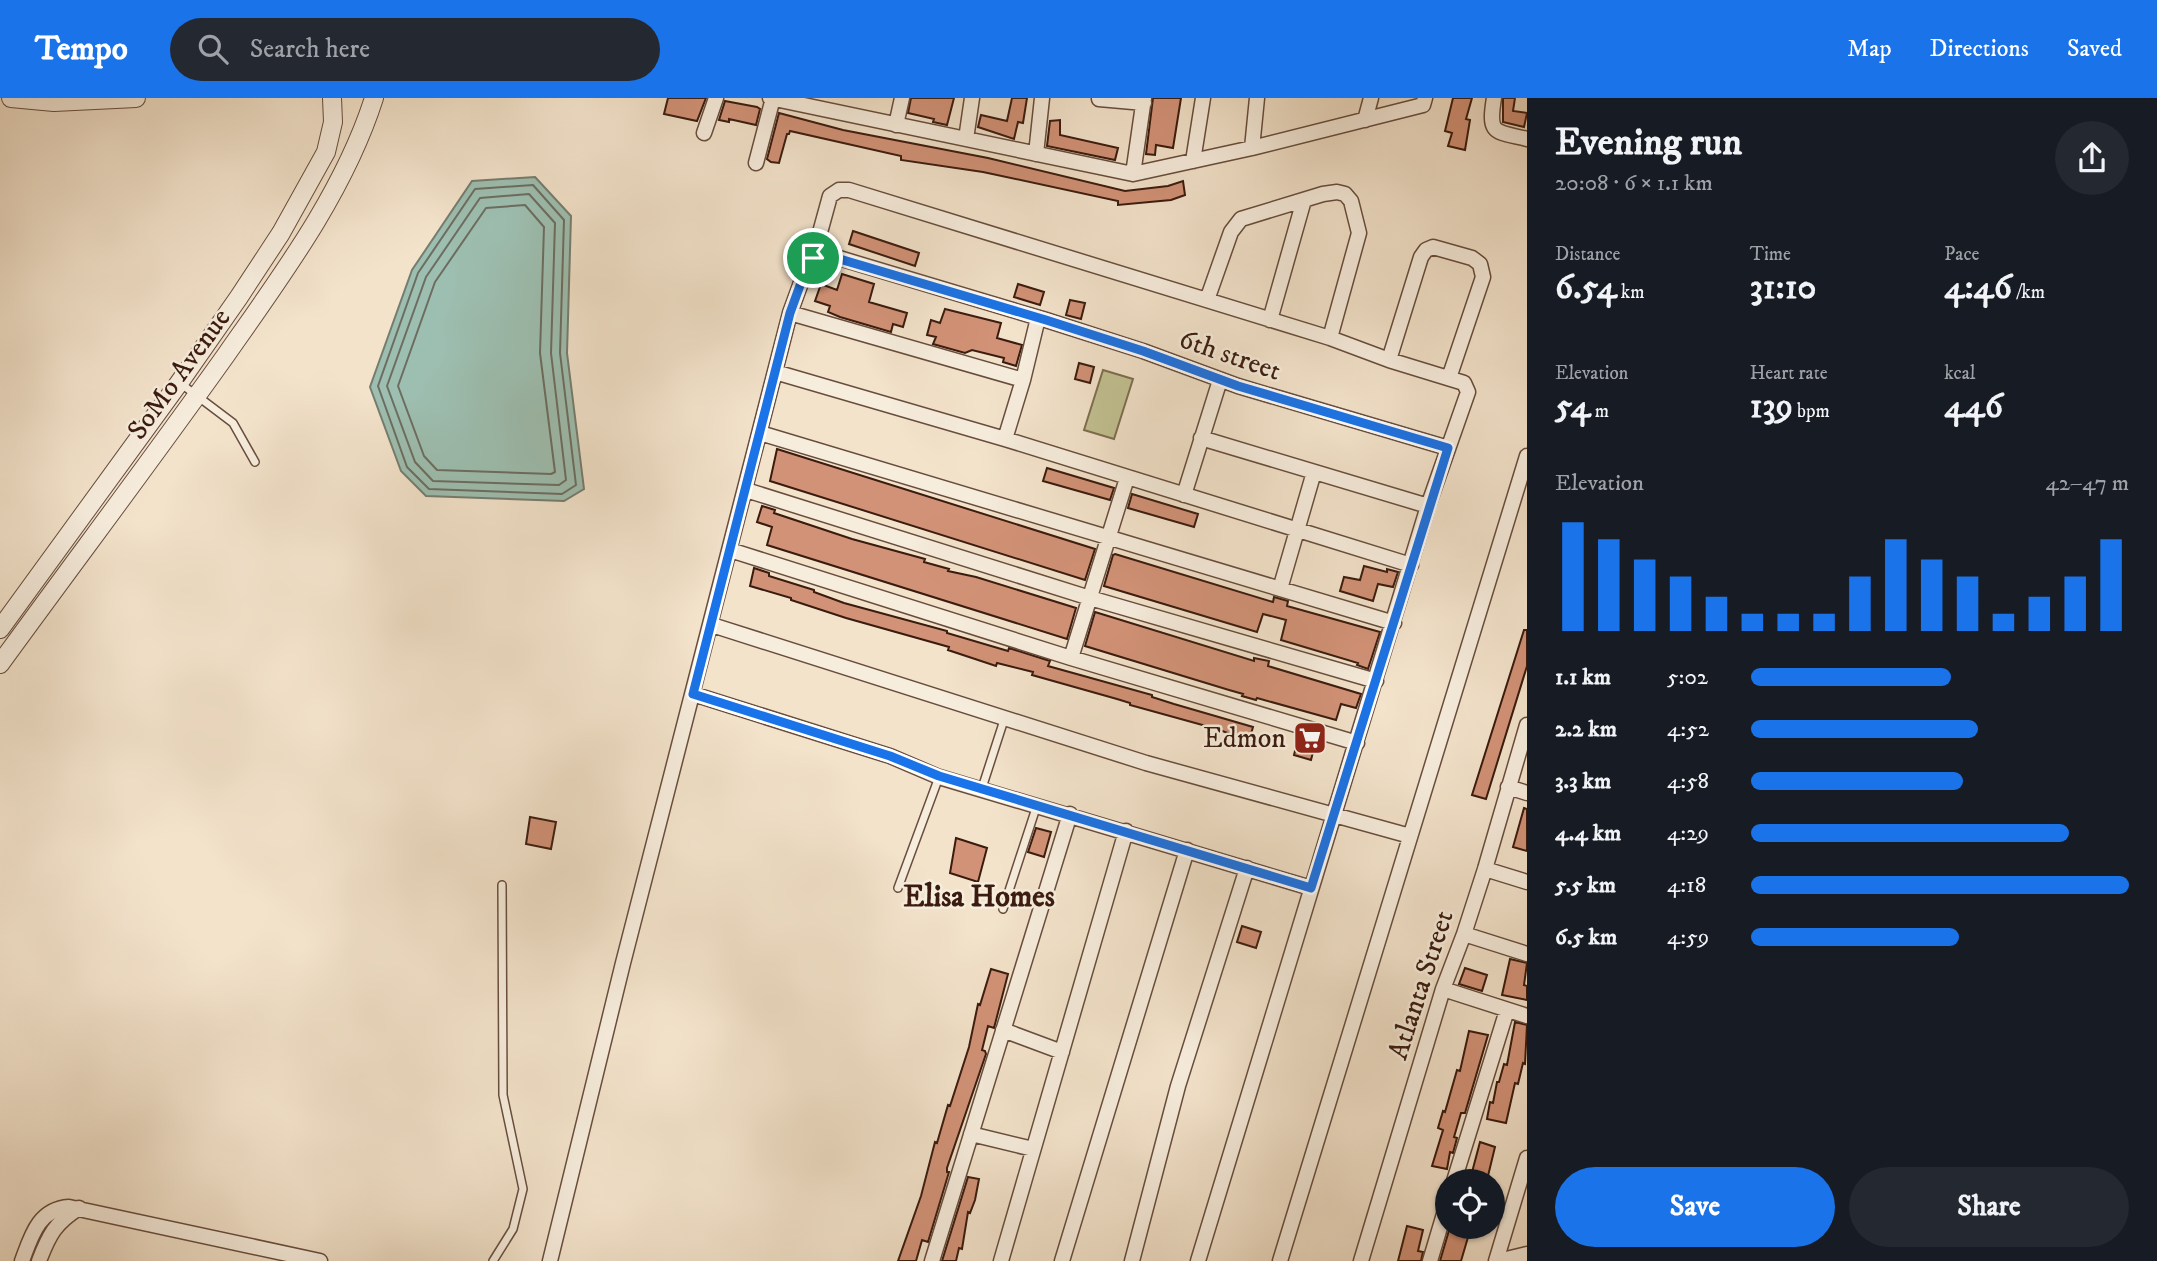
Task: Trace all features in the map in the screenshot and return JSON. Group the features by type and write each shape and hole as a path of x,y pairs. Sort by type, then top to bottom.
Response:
{"street":[{"path":"11,98 54,102 136,98"},
{"name":"SoMo Avenue","path":"0,629 179,383 259,267 321,163 332,132 332,98"},
{"name":"SoMo Avenue","path":"0,664 197,396 305,238 342,174 374,98"},
{"path":"704,134 716,98"},
{"path":"756,163 772,98 1133,174 1252,148 1423,105 1424,98"},
{"path":"896,125 902,98"},
{"path":"966,139 972,98"},
{"path":"1036,154 1042,98"},
{"path":"1193,161 1203,98"},
{"path":"1252,148 1257,98"},
{"path":"1365,120 1371,98"},
{"path":"1494,98 1490,121 1493,127 1498,132 1527,139"},
{"path":"1100,99 1144,100 1133,174"},
{"path":"550,1261 790,313 806,269 813,258 830,197 839,190 849,190 1330,338 1464,383 1468,392 1428,506 1198,1261"},
{"path":"1207,300 1231,232 1241,219 1323,194 1345,194 1351,201 1359,233 1330,338"},
{"path":"1270,320 1304,200"},
{"path":"1389,360 1421,257 1426,250 1433,247 1472,258 1480,264 1483,276 1449,378"},
{"name":"6th street","path":"813,258 826,255 839,258 1143,351 1220,380 1448,448"},
{"path":"790,313 1023,380"},
{"path":"1004,439 1023,380 1038,318"},
{"path":"775,372 1004,439 1411,565"},
{"path":"1184,495 1220,380"},
{"path":"760,433 1394,623"},
{"path":"1201,438 1428,506"},
{"path":"1280,1261 1527,456"},
{"path":"1280,589 1314,472"},
{"path":"1072,658 1128,478"},
{"path":"746,490 1090,598 1376,681"},
{"path":"730,550 1072,658 1357,743"},
{"path":"712,625 1146,762 1410,836"},
{"path":"693,694 890,756 939,776 1311,888"},
{"name":"Atlanta Street","path":"1361,1261 1443,989 1485,869 1527,725"},
{"path":"1508,787 1527,793"},
{"path":"932,1261 1070,814"},
{"path":"1001,1261 1126,831"},
{"path":"1062,1261 1187,850"},
{"path":"1132,1261 1178,1086 1247,868"},
{"path":"1485,869 1527,882"},
{"path":"1464,934 1527,954"},
{"path":"1443,989 1527,1016"},
{"path":"1458,1169 1507,1010"},
{"path":"1003,1030 1062,1052"},
{"path":"971,1134 1034,1149"},
{"path":"1527,1158 1497,1261 1527,1254"},
{"path":"22,1261 38,1222 49,1212 59,1208 79,1208 320,1261"},
{"path":"39,1261 52,1231 59,1222 79,1208"},
{"path":"1430,1261 1437,1239"}],"lane":[{"path":"179,383 233,422 255,462"},
{"path":"982,789 1005,717"},
{"path":"898,888 939,776"},
{"path":"1003,909 1037,804"},
{"path":"493,1261 513,1228 523,1189 503,1095 502,885"}],"shaded area":[{"path":"1103,370 1133,379 1114,439 1084,430"}],"water":[{"path":"535,177 571,216 567,353 584,489 564,501 426,496 401,471 370,387 412,270 472,181"}],"building":[{"path":"668,98 706,98 697,121 664,114"},
{"path":"911,98 954,98 947,125 908,113"},
{"path":"1012,98 1027,98 1023,123 1018,122 1014,139 978,127 981,115 1007,121"},
{"path":"1153,98 1181,98 1173,148 1156,145 1155,155 1146,154"},
{"path":"1453,98 1472,98 1466,119 1470,120 1465,150 1448,146 1452,133 1445,131"},
{"path":"1503,98 1515,98 1513,111 1527,113 1524,127 1503,122"},
{"path":"725,101 760,109 756,125 729,119 729,122 719,120"},
{"path":"779,113 843,130 988,158 1125,191 1168,186 1183,181 1185,195 1171,200 1118,205 1118,201 983,172 901,160 901,156 790,131 779,163 771,162 767,159"},
{"path":"1060,120 1060,135 1118,148 1115,160 1047,146 1050,121"},
{"path":"853,231 919,253 915,266 849,244"},
{"path":"842,274 874,284 869,302 907,313 903,327 893,324 891,332 840,317 828,312 830,306 815,301 821,284 837,290"},
{"path":"1018,284 1044,292 1040,305 1014,297"},
{"path":"1070,300 1085,303 1081,319 1066,315"},
{"path":"945,309 1001,323 997,338 1022,345 1016,366 1003,362 1004,358 972,350 965,353 933,344 936,337 927,335 931,320 940,323"},
{"path":"1079,363 1094,367 1090,383 1075,379"},
{"path":"777,449 1095,549 1085,580 770,481"},
{"path":"1047,468 1114,488 1110,500 1043,481"},
{"path":"1132,494 1198,514 1194,527 1128,508"},
{"path":"762,506 775,510 774,513 852,539 925,559 924,562 949,569 948,571 1076,608 1067,639 767,545 772,527 757,522"},
{"path":"1115,554 1273,602 1274,597 1288,601 1287,606 1380,632 1368,669 1357,665 1358,663 1281,640 1286,620 1263,614 1257,632 1104,586"},
{"path":"1364,566 1398,572 1393,587 1378,584 1373,601 1340,591 1344,577 1360,580"},
{"path":"754,568 844,603 1008,651 1009,648 1050,661 1048,666 1253,727 1249,741 1217,729 1032,675 1033,672 997,663 996,666 948,650 949,647 846,618 750,586"},
{"path":"1095,612 1254,661 1254,658 1269,661 1268,666 1361,694 1356,708 1341,704 1336,720 1242,696 1243,694 1085,646"},
{"path":"1524,630 1527,630 1527,666 1486,799 1472,795"},
{"path":"1298,739 1315,744 1311,760 1294,755"},
{"path":"1524,808 1527,809 1527,851 1513,847"},
{"path":"530,817 556,822 551,849 526,844"},
{"path":"1036,828 1051,832 1044,857 1028,852"},
{"path":"956,838 987,848 978,882 950,873"},
{"path":"1242,926 1261,932 1256,948 1237,942"},
{"path":"1510,959 1527,963 1524,985 1527,986 1527,1000 1502,995"},
{"path":"1465,968 1487,975 1482,991 1459,984"},
{"path":"991,969 1008,974 994,1028 988,1026 982,1050 986,1054 947,1168 949,1172 928,1242 922,1240 916,1261 898,1261 921,1196 935,1142 937,1143 969,1047 978,1004 980,1005"},
{"path":"1515,1022 1527,1025 1525,1064 1523,1063 1518,1084 1515,1083 1506,1123 1487,1119 1497,1082 1504,1064 1507,1065"},
{"path":"1469,1031 1488,1035 1465,1113 1461,1113 1454,1137 1457,1138 1453,1153 1450,1152 1447,1169 1432,1166 1443,1130 1438,1128 1443,1111 1445,1112 1457,1070 1460,1071"},
{"path":"1480,1142 1495,1147 1490,1169 1473,1169"},
{"path":"968,1177 979,1179 975,1200 970,1213 968,1212 962,1249 959,1248 956,1261 942,1261"},
{"path":"1407,1226 1423,1230 1418,1251 1423,1252 1421,1261 1398,1261"},
{"path":"1446,1239 1467,1239 1461,1261 1440,1261"}],"place":[{"name":"Edmon","path":"1310,738"}],"district":[{"name":"Elisa Homes","path":"979,897"}],"route":[{"path":"826,255 839,258 1143,351 1238,386 1448,448 1311,888 939,776 890,756 693,694 790,313 806,269 813,258 826,255"}]}
